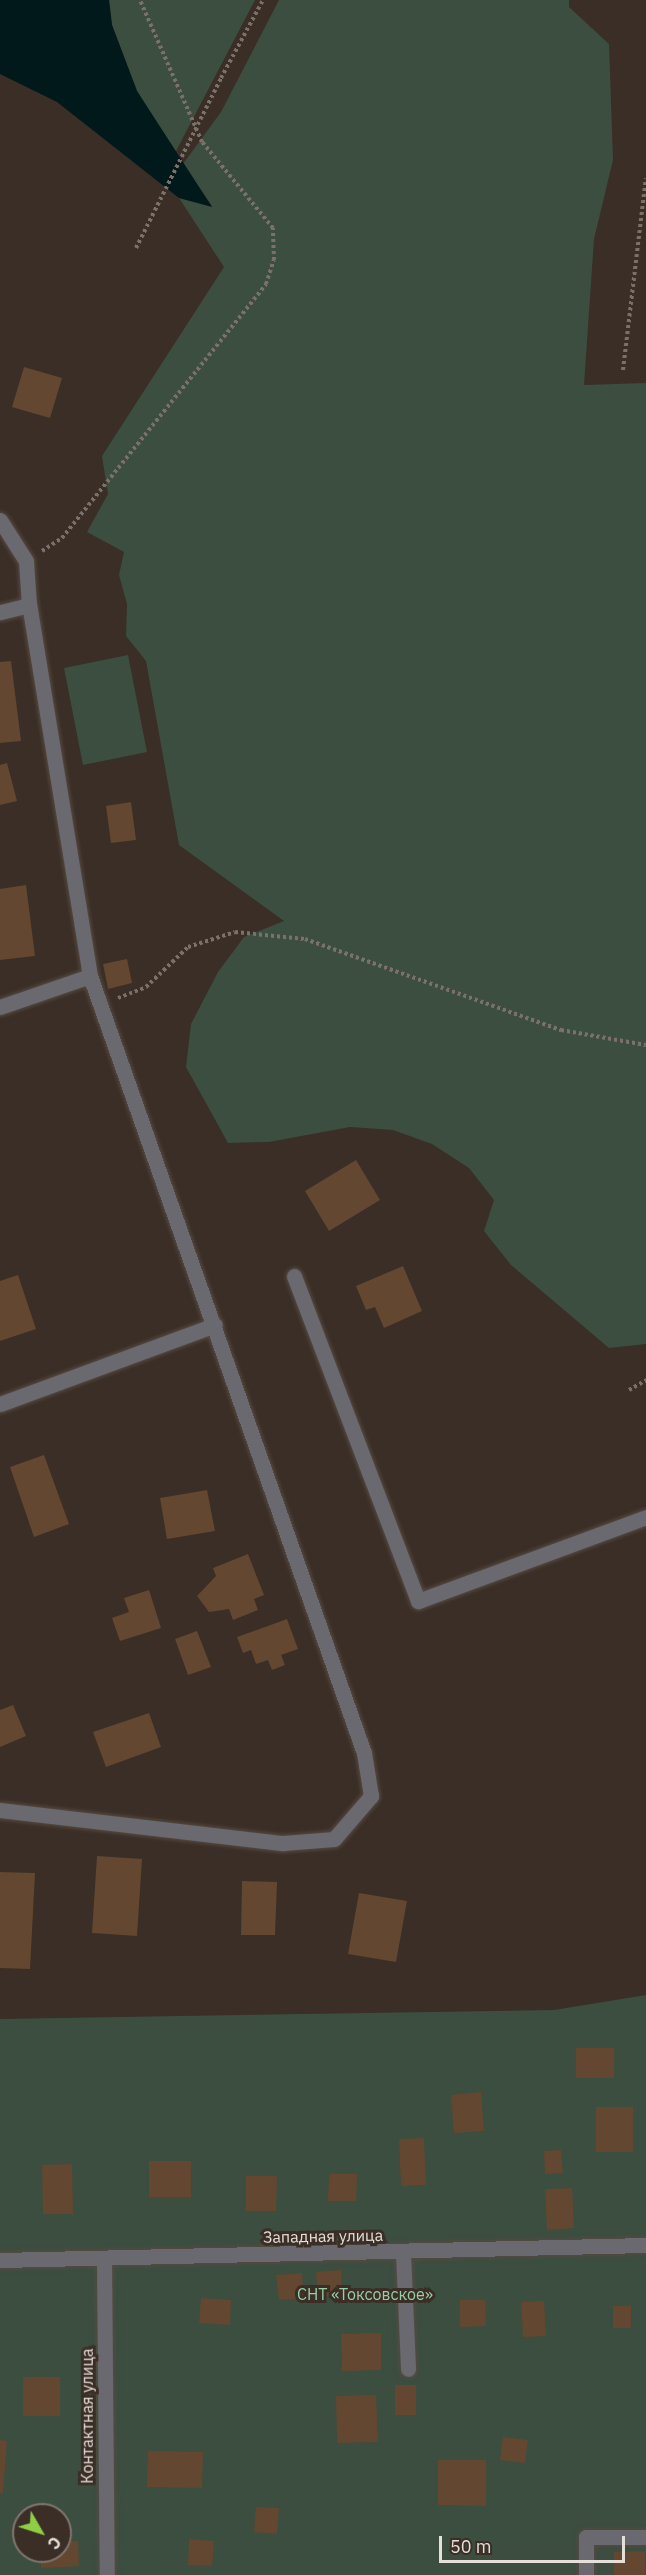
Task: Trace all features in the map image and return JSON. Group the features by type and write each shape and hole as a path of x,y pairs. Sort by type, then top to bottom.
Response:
{"street":[{"path":"0,520 26,561 29,605 90,976 215,1325 364,1753 371,1796 334,1839 283,1843 0,1810"},
{"path":"0,612 29,605"},
{"path":"0,1007 90,976"},
{"path":"294,1276 418,1601 646,1517"},
{"path":"0,1404 215,1325"},
{"name":"Западная улица","path":"0,2260 403,2253 646,2245"},
{"path":"403,2253 408,2369"},
{"name":"Контактная улица","path":"104,2258 107,2575"},
{"path":"586,2575 586,2537 646,2537"}],"path":[{"path":"26,561 62,538 266,284 274,260 273,228 202,142 140,0"},
{"path":"136,248 221,78 263,0"},
{"path":"623,370 646,178"},
{"path":"100,1005 146,987 188,947 235,932 305,939 561,1030 646,1045"},
{"path":"629,1390 646,1380"}],"green space":[{"path":"109,0 255,0 175,153 137,91 112,25"},
{"path":"279,0 569,0 569,7 609,44 613,160 594,239 584,385 646,383 646,1344 609,1348 511,1265 484,1231 494,1200 469,1168 432,1144 393,1130 350,1127 269,1142 228,1143 186,1067 191,1024 218,972 244,937 284,921 179,845 146,661 126,636 127,604 119,575 124,552 87,532 108,494 102,456 224,267 179,198 212,206 183,164 221,112"},
{"path":"128,655 147,752 83,765 64,668"},
{"name":"СНТ «Токсовское»","path":"646,1995 646,2575 0,2575 0,2019 554,2010"}],"water":[{"path":"0,0 109,0 112,25 137,91 212,207 179,198 57,102 0,74"}],"building":[{"path":"24,367 62,378 50,418 12,407"},
{"path":"11,661 21,741 0,743 0,662"},
{"path":"7,763 17,801 0,805 0,765"},
{"path":"131,802 136,840 111,843 106,806"},
{"path":"26,885 35,956 0,960 0,889"},
{"path":"127,959 132,983 108,989 103,964"},
{"path":"356,1160 380,1200 329,1231 305,1191"},
{"path":"403,1266 422,1311 384,1328 375,1307 366,1310 356,1286"},
{"path":"18,1275 36,1329 0,1341 0,1281"},
{"path":"44,1455 69,1524 34,1537 10,1467"},
{"path":"207,1490 215,1531 167,1539 160,1498"},
{"path":"248,1554 264,1595 254,1599 258,1610 233,1620 229,1609 209,1612 197,1596 216,1576 213,1568"},
{"path":"149,1590 161,1628 120,1641 112,1618 129,1612 124,1598"},
{"path":"287,1619 298,1649 281,1655 285,1665 272,1670 268,1660 256,1664 251,1650 243,1653 237,1637"},
{"path":"197,1631 211,1667 188,1675 175,1639"},
{"path":"13,1705 26,1736 0,1747 0,1710"},
{"path":"149,1713 161,1747 106,1767 93,1732"},
{"path":"97,1856 142,1859 137,1936 92,1933"},
{"path":"0,1872 35,1873 30,1969 0,1968"},
{"path":"242,1881 277,1882 275,1935 241,1935"},
{"path":"359,1893 407,1901 396,1962 348,1954"},
{"path":"576,2048 614,2048 614,2078 576,2078"},
{"path":"481,2092 484,2131 454,2133 451,2095"},
{"path":"596,2107 633,2107 633,2152 596,2152"},
{"path":"424,2138 426,2185 401,2186 399,2139"},
{"path":"561,2150 563,2173 545,2174 544,2151"},
{"path":"149,2161 191,2161 191,2197 149,2197"},
{"path":"72,2164 73,2214 43,2214 42,2165"},
{"path":"329,2174 357,2174 356,2201 328,2201"},
{"path":"246,2176 277,2176 276,2211 246,2211"},
{"path":"572,2188 574,2228 547,2230 545,2189"},
{"path":"341,2270 342,2295 318,2297 316,2272"},
{"path":"302,2273 304,2298 279,2300 276,2275"},
{"path":"201,2298 231,2300 230,2325 199,2323"},
{"path":"460,2300 485,2300 486,2326 460,2327"},
{"path":"544,2301 546,2336 523,2337 521,2302"},
{"path":"613,2306 631,2306 631,2328 613,2328"},
{"path":"381,2333 381,2370 342,2371 341,2334"},
{"path":"23,2377 60,2377 60,2416 23,2416"},
{"path":"395,2385 416,2385 416,2415 395,2415"},
{"path":"376,2395 378,2442 337,2443 336,2396"},
{"path":"503,2437 528,2440 525,2463 500,2460"},
{"path":"0,2440 7,2441 3,2493 0,2493"},
{"path":"148,2451 203,2452 202,2488 147,2487"},
{"path":"438,2460 486,2460 486,2506 438,2505"},
{"path":"256,2507 279,2508 277,2534 254,2532"},
{"path":"189,2539 214,2541 212,2566 188,2565"},
{"path":"72,2541 78,2541 79,2566 41,2568 41,2563 72,2563"},
{"path":"645,2551 645,2575 614,2575 614,2552"}]}
